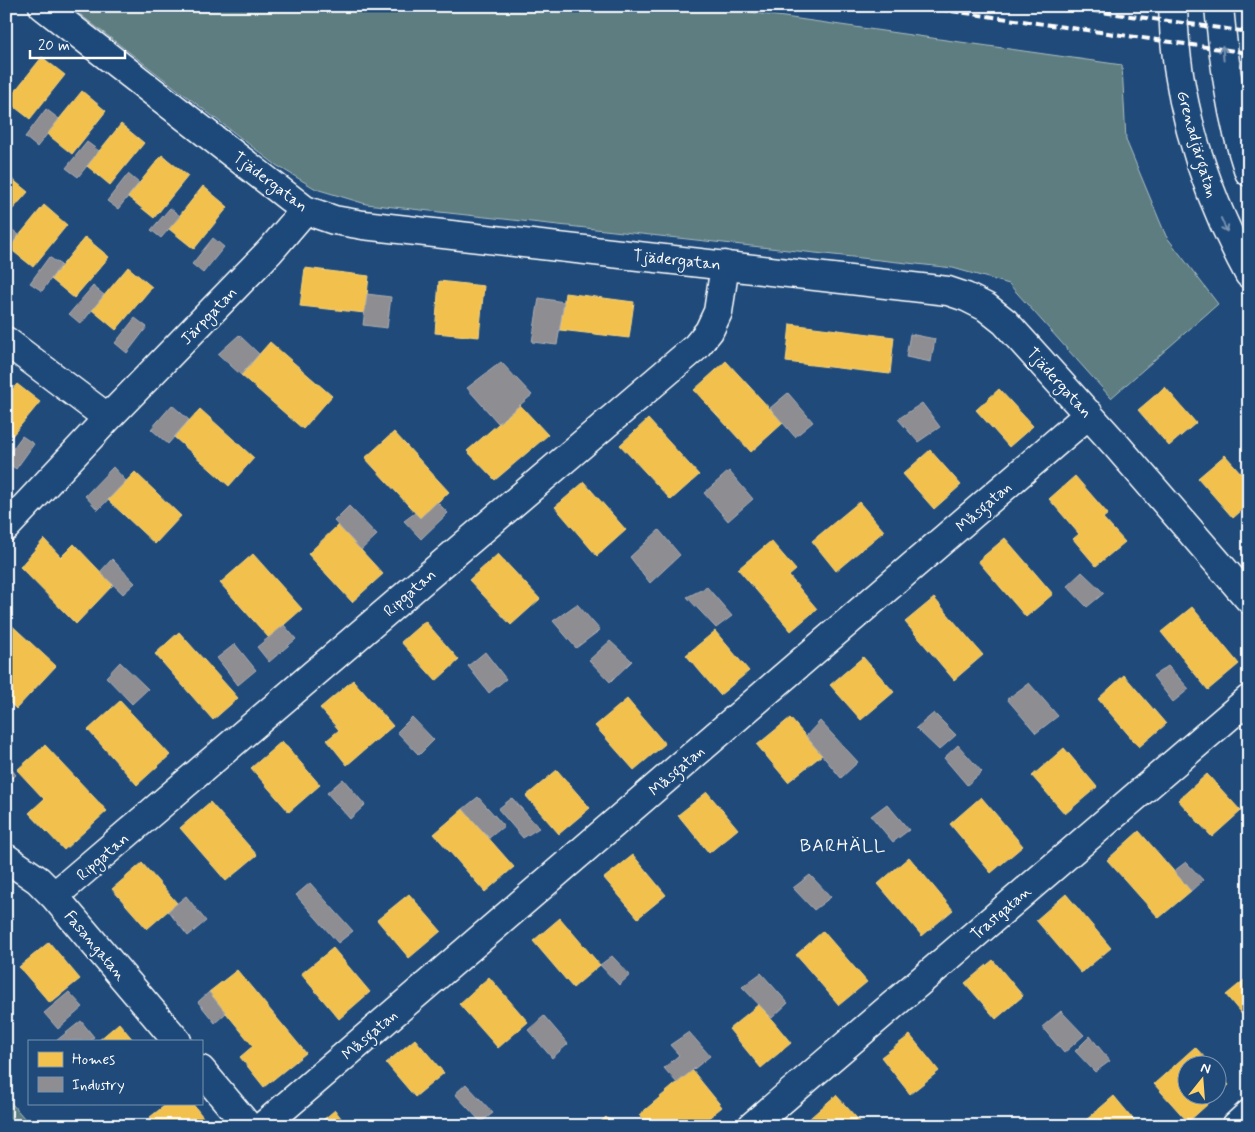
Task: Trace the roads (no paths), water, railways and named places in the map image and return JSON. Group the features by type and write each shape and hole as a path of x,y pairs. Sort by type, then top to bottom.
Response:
{"street":[{"name":"Tjädergatan","path":"43,6 305,210 334,220 363,225 948,291 966,297 986,307 1005,322 1089,414 1249,599"},
{"name":"Grenadjärgatan","path":"1173,6 1179,78 1193,140 1216,207 1249,274"},
{"path":"1219,6 1223,59 1230,99 1237,134 1249,172"},
{"name":"Järpgatan","path":"6,527 108,418 270,252 305,210"},
{"name":"Ripgatan","path":"54,896 696,347 710,331 718,312 725,265"},
{"path":"6,341 108,418"},
{"name":"Måsgatan","path":"263,1126 1089,414"},
{"name":"Trastgatan","path":"752,1126 1249,699"},
{"name":"Fasangatan","path":"6,858 38,880 54,896 175,1040"},
{"path":"202,1071 248,1126"},
{"path":"1236,1126 1249,1114"}],"railway":[{"path":"916,6 1249,53"},
{"path":"1057,6 1249,32"}],"district":[{"name":"BARHÄLL","path":"843,845"}]}
